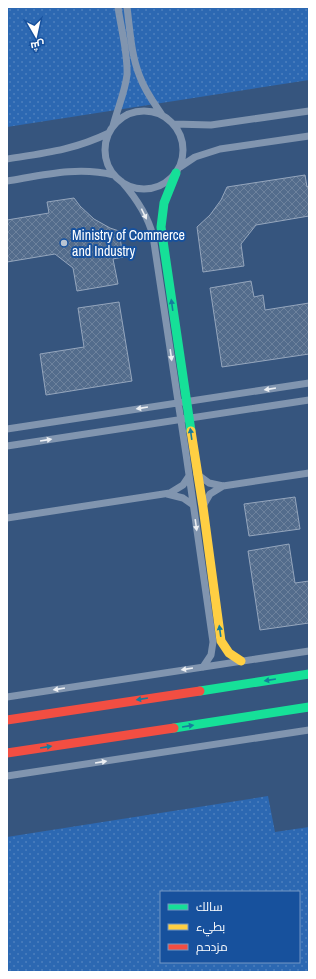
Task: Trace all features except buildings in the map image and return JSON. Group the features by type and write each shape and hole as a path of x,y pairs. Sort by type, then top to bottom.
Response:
{"main road":[{"path":"178,170 162,207 161,230 184,419 193,475 203,507 221,641 229,653 241,661"},
{"path":"7,720 309,674"},
{"path":"7,753 309,707"}],"street":[{"path":"118,7 127,75 124,89 106,144 105,155 108,165 114,175 122,182 137,201 152,232 182,402"},
{"path":"127,7 134,59 140,78 148,94 162,115"},
{"path":"7,158 72,148 84,144 111,130 120,119 129,114 140,111 151,111 162,115 174,124 180,133 183,144 183,156 178,170"},
{"path":"174,124 217,124 309,111"},
{"path":"122,182 136,188 151,188 170,180 178,170 195,157 220,149 309,136"},
{"path":"7,181 73,171 93,171 114,175"},
{"path":"7,429 309,383"},
{"path":"7,446 309,400"},
{"path":"193,475 209,483 223,486 309,473"},
{"path":"165,494 179,488 193,475"},
{"path":"193,475 193,505 213,642 211,655 203,667"},
{"path":"203,507 210,494 223,486"},
{"path":"7,518 165,494 178,495 193,505"},
{"path":"7,697 309,651"},
{"path":"7,776 309,730"}],"shaded area":[{"path":"7,7 309,7 309,80 7,127"},
{"path":"268,796 275,832 309,827 309,972 7,972 7,837"}],"traffic: fast":[{"path":"176,173 164,203 161,227 191,431"},
{"path":"200,691 309,674"},
{"path":"174,728 309,707"}],"traffic: slow":[{"path":"191,431 221,641 229,653 241,661"}],"traffic: jam":[{"path":"7,720 200,691"},
{"path":"7,753 174,728"}],"place":[{"name":"Ministry of Commerce and Industry","path":"64,243"}]}
